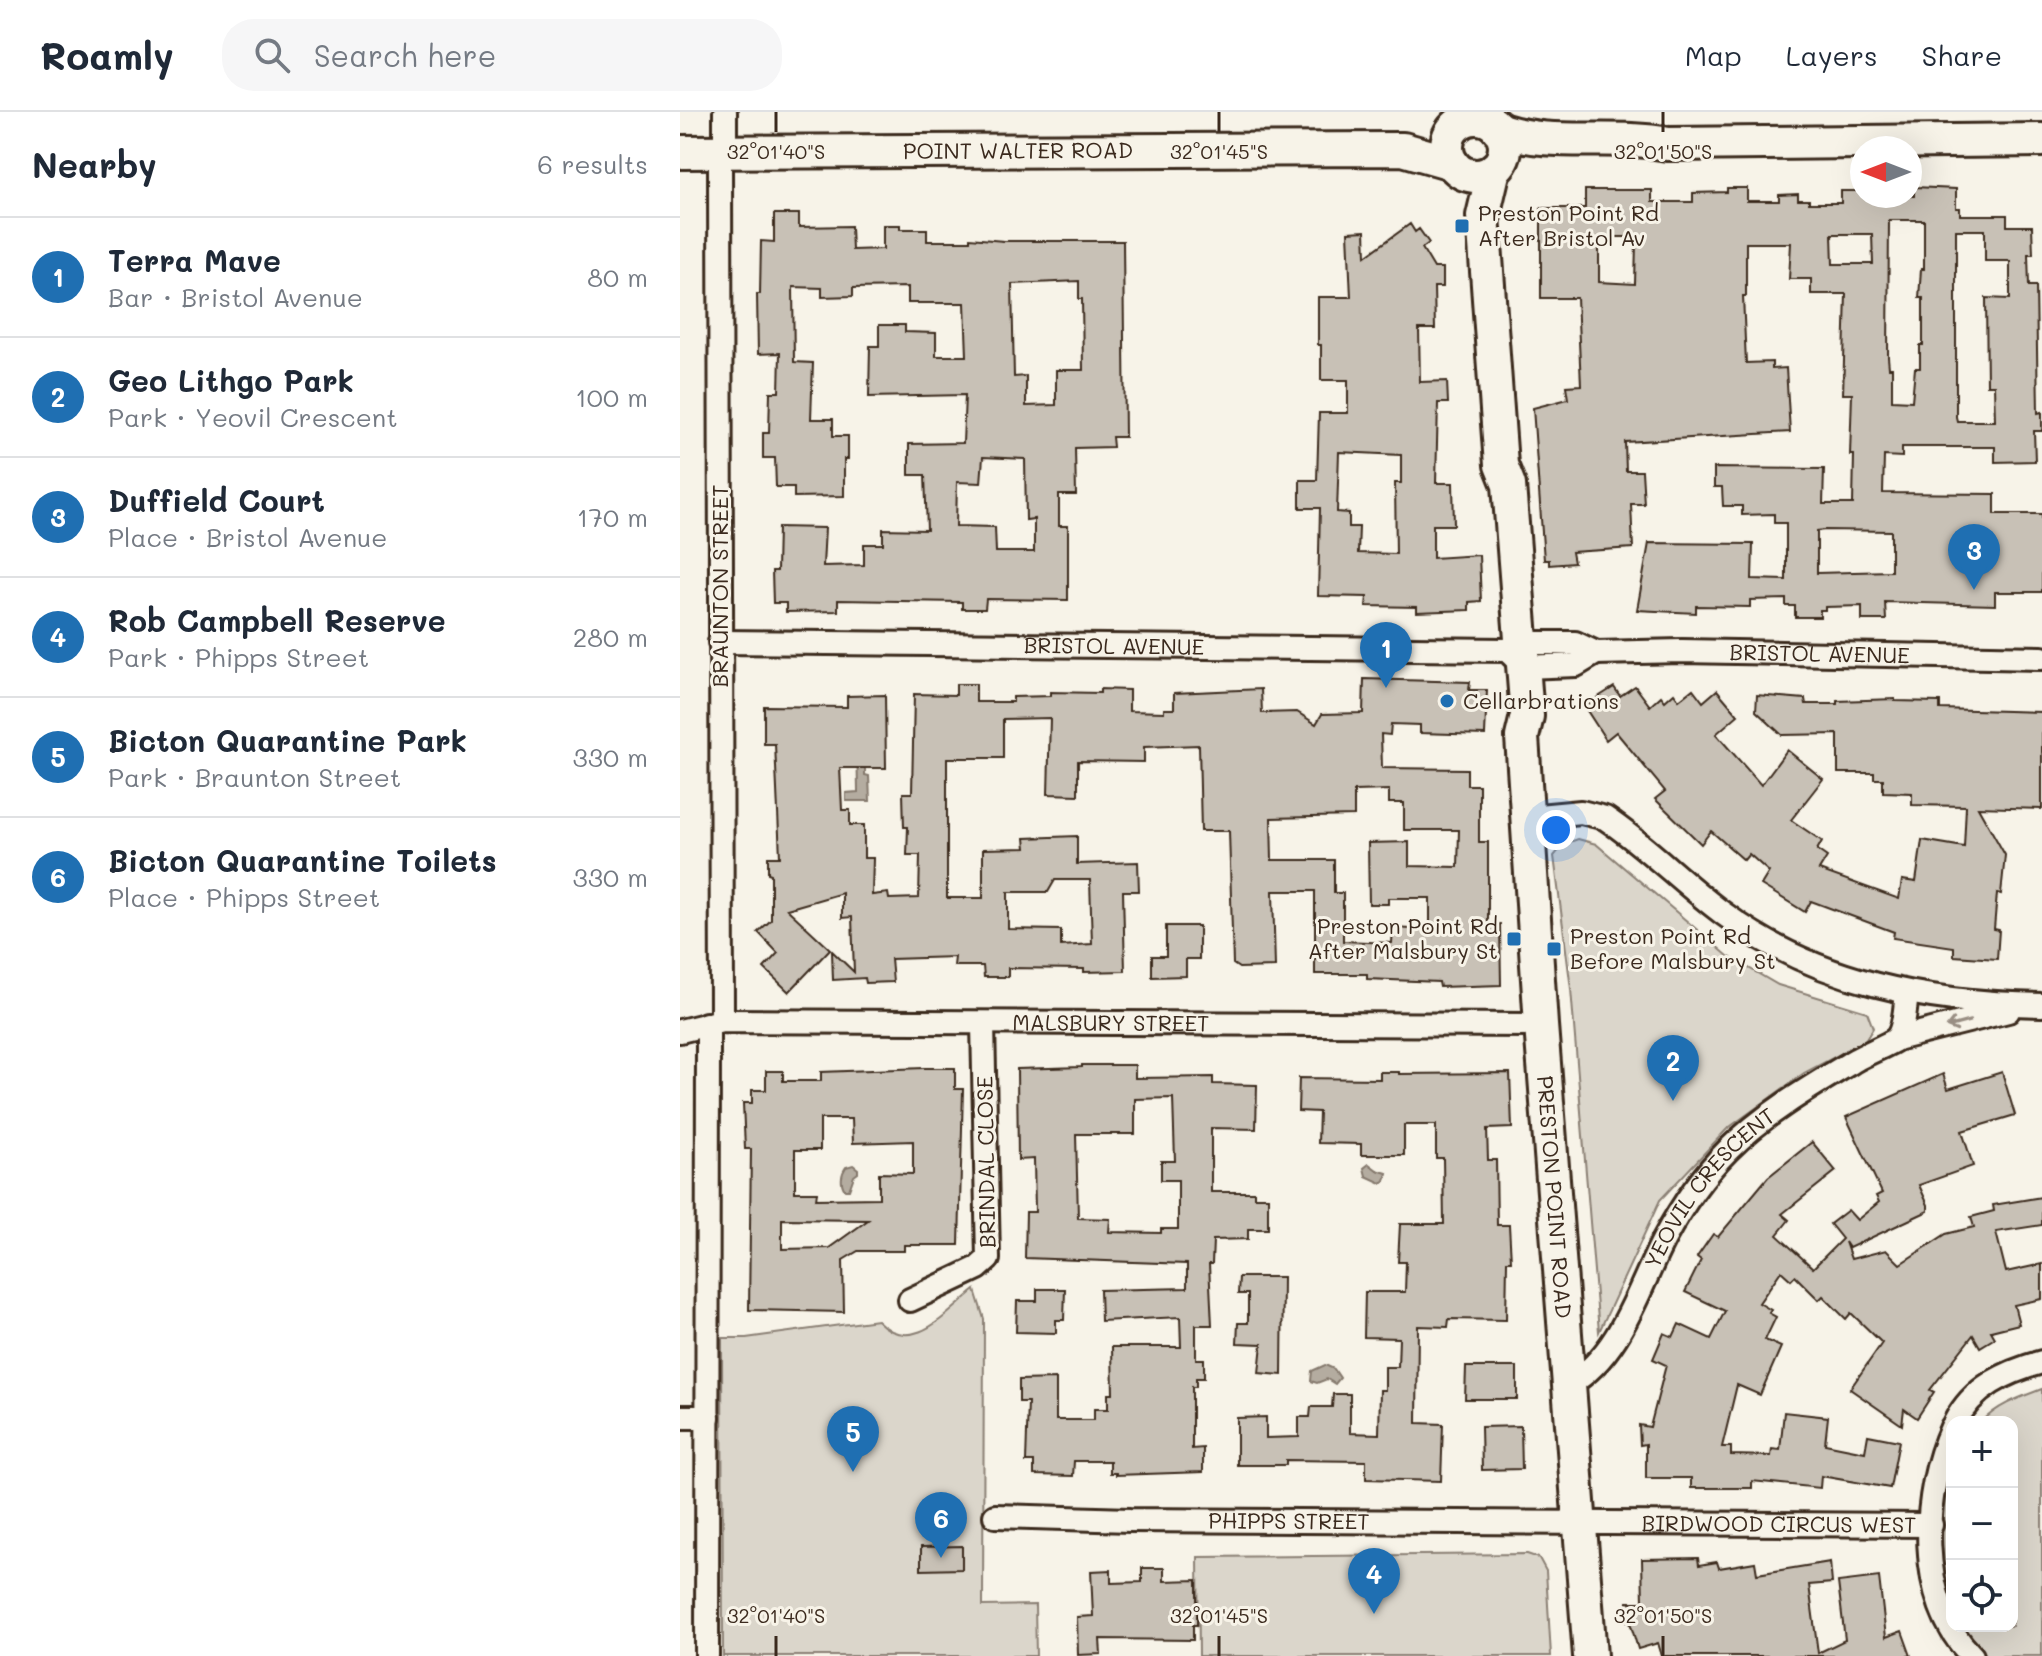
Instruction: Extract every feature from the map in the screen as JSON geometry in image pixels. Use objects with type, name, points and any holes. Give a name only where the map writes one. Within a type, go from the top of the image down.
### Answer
[{"type":"main road","name":"POINT WALTER ROAD","points":[[680,152],[1403,149],[1521,136],[1645,139],[1668,144],[2042,140]]},
{"type":"main road","name":"PRESTON POINT ROAD","points":[[1476,140],[1501,465],[1509,485],[1510,653],[1527,716],[1522,737],[1541,1025],[1590,1656]]},
{"type":"street","name":"BRAUNTON STREET","points":[[707,1656],[708,1034],[714,1023],[720,642],[720,165],[725,112]]},
{"type":"street","name":"BRISTOL AVENUE","points":[[720,642],[1510,653],[1575,643],[1596,653],[1682,651],[2042,658]]},
{"type":"street","name":"YEOVIL CRESCENT","points":[[1528,817],[1581,812],[1605,818],[1738,924],[1786,952],[1829,971],[1907,993],[1954,1000],[2031,1004]]},
{"type":"street","points":[[1896,1039],[1901,1030],[1907,993]]},
{"type":"street","name":"YEOVIL CRESCENT","points":[[1570,1384],[1588,1373],[1604,1356],[1666,1236],[1696,1186],[1729,1149],[1778,1108],[1896,1039],[2031,1004]]},
{"type":"street","name":"MALSBURY STREET","points":[[680,1031],[714,1023],[1541,1025]]},
{"type":"street","name":"BRINDAL CLOSE","points":[[910,1300],[978,1268],[988,1259],[983,1024]]},
{"type":"street","points":[[1957,1416],[1962,1407],[1985,1385],[2017,1369],[2042,1362]]},
{"type":"street","points":[[680,1417],[708,1417]]},
{"type":"street","points":[[1931,1525],[1934,1477],[1946,1444]]},
{"type":"street","name":"PHIPPS STREET","points":[[995,1516],[1581,1523]]},
{"type":"street","name":"BIRDWOOD CIRCUS WEST","points":[[1581,1523],[1931,1525],[1932,1576],[1939,1606],[1964,1649],[1972,1656]]},
{"type":"shaded area","points":[[857,742],[865,742],[865,775],[869,776],[870,801],[846,801],[846,793],[858,792]]},
{"type":"shaded area","points":[[1578,839],[1596,844],[1728,956],[1778,985],[1867,1012],[1873,1028],[1865,1041],[1804,1073],[1727,1129],[1660,1200],[1599,1332],[1571,989],[1554,856],[1564,844]]},
{"type":"shaded area","points":[[1369,1164],[1387,1173],[1385,1181],[1381,1183],[1366,1176],[1364,1168]]},
{"type":"shaded area","points":[[853,1165],[858,1173],[849,1190],[845,1190],[843,1173],[846,1167]]},
{"type":"shaded area","points":[[975,1290],[984,1319],[983,1606],[1035,1605],[1036,1656],[723,1656],[722,1338],[746,1338],[877,1320],[890,1330],[903,1334],[916,1333],[928,1328]]},
{"type":"shaded area","points":[[1325,1365],[1334,1369],[1340,1378],[1335,1384],[1327,1379],[1317,1383],[1311,1381],[1312,1371]]},
{"type":"shaded area","points":[[2042,1389],[2042,1656],[1985,1656],[1964,1632],[2018,1632],[2018,1416],[1988,1416],[2018,1398]]},
{"type":"shaded area","points":[[1946,1491],[1946,1591],[1940,1557]]},
{"type":"shaded area","points":[[1527,1554],[1539,1558],[1546,1571],[1551,1656],[1199,1656],[1198,1557]]},
{"type":"building","points":[[1922,187],[1956,189],[1956,208],[1960,208],[1960,215],[2007,215],[2007,226],[2032,226],[2033,254],[2028,254],[2029,286],[2036,286],[2038,413],[2042,412],[2042,431],[2034,431],[2035,461],[1995,462],[1995,447],[1902,447],[1902,457],[1884,456],[1883,493],[1995,494],[1995,514],[2042,514],[2042,592],[1995,592],[1995,605],[1885,602],[1886,620],[1862,620],[1862,606],[1825,607],[1825,610],[1820,610],[1820,617],[1795,617],[1795,606],[1786,606],[1786,599],[1750,600],[1750,607],[1696,606],[1696,613],[1637,610],[1649,543],[1753,544],[1752,579],[1786,580],[1786,523],[1774,523],[1774,514],[1742,515],[1742,506],[1723,506],[1722,487],[1714,487],[1714,468],[1824,469],[1823,504],[1853,504],[1854,455],[1850,455],[1852,394],[1843,394],[1846,294],[1811,294],[1811,279],[1789,279],[1791,243],[1746,243],[1746,296],[1743,296],[1746,363],[1772,362],[1772,369],[1786,368],[1790,432],[1625,442],[1626,471],[1642,471],[1644,504],[1631,504],[1633,548],[1572,552],[1574,563],[1549,565],[1549,560],[1544,560],[1533,408],[1568,399],[1566,386],[1581,385],[1577,298],[1541,298],[1541,208],[1585,208],[1585,190],[1652,190],[1652,202],[1693,202],[1693,193],[1747,188],[1747,201],[1779,201],[1779,195],[1798,194],[1798,200],[1809,200],[1809,203],[1841,203],[1841,191],[1850,191],[1850,208],[1922,208]],"holes":[[[1889,220],[1924,220],[1924,269],[1921,269],[1919,298],[1923,298],[1923,345],[1920,345],[1920,368],[1915,368],[1912,401],[1892,400],[1892,368],[1889,368],[1888,357]],[[1956,230],[1985,230],[1985,261],[2010,261],[2010,299],[1986,298],[1987,385],[1994,385],[1995,421],[1957,421]],[[1832,234],[1872,234],[1873,264],[1833,264]],[[1599,237],[1633,237],[1633,242],[1636,242],[1635,284],[1599,282]],[[1817,531],[1891,531],[1891,571],[1817,573]]]},
{"type":"building","points":[[774,214],[799,214],[799,227],[851,226],[852,250],[883,249],[883,225],[900,225],[900,229],[927,229],[927,241],[970,241],[970,238],[1123,241],[1125,437],[1112,437],[1113,447],[1075,448],[1076,495],[1059,495],[1059,526],[1068,526],[1068,600],[986,599],[985,609],[962,609],[962,602],[838,600],[838,611],[786,612],[786,603],[773,603],[772,571],[777,571],[778,527],[825,528],[823,566],[864,565],[864,544],[883,544],[883,529],[927,530],[925,475],[909,475],[909,444],[963,443],[965,395],[869,397],[870,346],[879,346],[879,325],[905,325],[905,332],[936,333],[936,356],[967,356],[965,303],[908,303],[908,287],[853,288],[853,296],[822,297],[822,288],[793,287],[794,362],[813,363],[811,419],[833,419],[833,436],[848,436],[848,459],[844,459],[844,496],[794,497],[794,487],[776,487],[775,458],[763,458],[763,433],[769,433],[770,392],[779,392],[780,353],[758,354],[757,294],[760,294],[761,241],[774,242]],"holes":[[[1079,281],[1083,370],[1056,370],[1056,405],[1026,406],[1026,376],[1014,377],[1012,284]],[[983,457],[1025,459],[1026,520],[1034,519],[1034,552],[996,552],[995,527],[956,526],[957,482],[981,483]]]},
{"type":"building","points":[[1410,224],[1415,232],[1419,229],[1429,243],[1422,248],[1434,268],[1443,268],[1443,287],[1434,287],[1435,329],[1419,329],[1420,382],[1447,381],[1448,403],[1438,403],[1436,483],[1453,483],[1454,525],[1433,525],[1433,558],[1479,555],[1481,601],[1469,602],[1469,610],[1417,612],[1417,607],[1366,606],[1367,597],[1318,596],[1320,508],[1300,508],[1300,480],[1317,480],[1319,413],[1348,413],[1348,380],[1321,380],[1318,297],[1351,297],[1348,232],[1365,231],[1366,256]],"holes":[[[1339,452],[1401,455],[1401,483],[1395,483],[1396,554],[1358,553],[1359,527],[1349,527],[1349,513],[1337,512]]]},
{"type":"building","points":[[1364,679],[1470,682],[1469,690],[1487,690],[1485,735],[1420,733],[1420,725],[1391,724],[1390,735],[1381,734],[1382,768],[1467,769],[1467,785],[1479,785],[1479,842],[1488,842],[1488,925],[1500,924],[1501,985],[1440,987],[1439,982],[1367,979],[1367,974],[1315,974],[1315,891],[1273,891],[1275,967],[1239,968],[1233,964],[1229,831],[1201,831],[1199,745],[1144,747],[1144,762],[1078,761],[1078,795],[1048,794],[1050,718],[1003,719],[1003,758],[947,758],[947,898],[983,898],[983,849],[1026,848],[1025,838],[1077,836],[1077,864],[1138,862],[1139,891],[1123,891],[1125,971],[1008,968],[1008,977],[984,977],[983,966],[954,966],[955,957],[891,959],[893,982],[866,983],[865,978],[833,980],[832,951],[854,972],[852,917],[842,918],[842,893],[787,909],[830,949],[789,992],[764,968],[778,953],[758,932],[771,920],[768,857],[780,857],[775,744],[764,744],[764,706],[847,707],[847,696],[885,695],[886,768],[840,768],[842,810],[850,810],[850,825],[864,825],[864,858],[873,858],[872,895],[888,893],[889,899],[919,898],[920,855],[907,855],[908,827],[904,827],[903,793],[912,793],[914,694],[956,695],[956,684],[976,684],[976,702],[1013,702],[1013,697],[1050,696],[1050,692],[1129,690],[1129,711],[1164,712],[1164,709],[1174,709],[1174,693],[1261,689],[1262,713],[1297,712],[1316,724],[1322,714],[1363,713]],"holes":[[[1389,790],[1389,803],[1404,803],[1404,830],[1459,830],[1458,867],[1409,866],[1409,842],[1368,843],[1369,904],[1388,904],[1388,898],[1430,898],[1430,930],[1393,928],[1392,943],[1343,941],[1343,893],[1334,893],[1334,860],[1272,860],[1271,818],[1354,816],[1354,791]],[[1055,880],[1090,880],[1092,944],[1061,946],[1061,930],[1008,929],[1008,892],[1048,892]]]},
{"type":"building","points":[[1635,686],[1650,706],[1661,696],[1665,701],[1674,693],[1679,700],[1693,689],[1703,702],[1717,690],[1738,715],[1716,734],[1761,785],[1787,750],[1823,779],[1791,820],[1822,841],[1817,850],[1827,857],[1819,870],[1899,899],[1902,880],[1916,882],[1922,840],[1964,847],[1966,806],[1912,805],[1912,793],[1883,792],[1883,779],[1874,779],[1874,773],[1838,773],[1838,734],[1782,735],[1756,711],[1757,695],[1805,699],[1806,704],[1895,699],[1940,702],[1940,709],[2042,712],[2042,809],[1978,807],[2005,855],[1994,929],[1999,930],[1997,959],[1954,956],[1954,947],[1893,938],[1894,932],[1811,901],[1805,912],[1761,885],[1769,872],[1749,854],[1744,860],[1711,831],[1701,844],[1655,799],[1665,791],[1616,732],[1606,740],[1584,706],[1614,687],[1620,696]]},
{"type":"building","points":[[1166,926],[1199,926],[1199,959],[1186,959],[1186,976],[1152,977],[1152,956],[1166,956]]},
{"type":"building","points":[[1135,1065],[1135,1078],[1213,1077],[1213,1084],[1257,1085],[1256,1129],[1211,1128],[1211,1192],[1254,1192],[1254,1197],[1268,1197],[1268,1229],[1248,1229],[1248,1239],[1213,1240],[1212,1264],[1209,1264],[1212,1325],[1196,1325],[1196,1359],[1204,1359],[1204,1378],[1196,1378],[1196,1387],[1192,1387],[1192,1449],[1203,1448],[1203,1472],[1116,1475],[1110,1473],[1110,1461],[1074,1461],[1073,1476],[1034,1475],[1034,1462],[1026,1462],[1028,1402],[1019,1402],[1019,1380],[1056,1379],[1056,1420],[1094,1420],[1094,1409],[1108,1409],[1108,1394],[1113,1394],[1112,1347],[1181,1347],[1180,1317],[1101,1321],[1100,1290],[1187,1288],[1187,1264],[1025,1258],[1026,1212],[1035,1212],[1034,1159],[1018,1160],[1017,1069]],"holes":[[[1173,1098],[1175,1161],[1161,1161],[1161,1180],[1178,1180],[1178,1229],[1161,1229],[1161,1233],[1109,1232],[1110,1219],[1078,1218],[1076,1134],[1135,1134],[1135,1099]]]},
{"type":"building","points":[[955,1068],[955,1089],[963,1089],[959,1245],[904,1245],[904,1251],[858,1251],[843,1260],[844,1312],[749,1310],[751,1149],[745,1149],[743,1103],[752,1103],[752,1090],[766,1090],[766,1071],[783,1071],[783,1081],[821,1081],[821,1072]],"holes":[[[820,1119],[852,1119],[853,1143],[913,1141],[913,1174],[879,1173],[879,1198],[816,1199],[817,1192],[795,1192],[795,1150],[820,1150]],[[782,1219],[868,1220],[829,1248],[782,1249]]]},
{"type":"building","points":[[1380,1072],[1510,1073],[1512,1128],[1487,1129],[1488,1160],[1496,1160],[1497,1225],[1509,1225],[1511,1261],[1507,1261],[1506,1320],[1449,1319],[1448,1327],[1418,1326],[1417,1423],[1443,1424],[1441,1481],[1366,1479],[1366,1461],[1286,1460],[1286,1465],[1237,1465],[1237,1418],[1266,1417],[1266,1438],[1299,1437],[1299,1417],[1310,1417],[1311,1407],[1332,1407],[1333,1394],[1350,1394],[1350,1433],[1379,1434],[1380,1390],[1385,1390],[1385,1367],[1398,1367],[1399,1338],[1364,1337],[1365,1292],[1405,1292],[1406,1262],[1398,1262],[1400,1224],[1444,1224],[1443,1158],[1436,1158],[1436,1125],[1404,1125],[1404,1155],[1361,1155],[1361,1144],[1318,1143],[1319,1112],[1298,1111],[1299,1078],[1380,1079]]},
{"type":"building","points":[[2002,1072],[2015,1115],[1962,1131],[1973,1166],[1919,1185],[1928,1211],[1849,1248],[1845,1242],[1851,1259],[1886,1250],[1900,1264],[1946,1234],[1974,1227],[1971,1217],[1994,1211],[1993,1205],[2042,1197],[2042,1225],[1996,1232],[2006,1272],[2042,1264],[2042,1299],[2014,1305],[2019,1324],[1991,1331],[1995,1338],[1980,1347],[1973,1335],[1930,1390],[1934,1392],[1917,1418],[1904,1409],[1902,1425],[1850,1389],[1882,1343],[1851,1313],[1846,1319],[1823,1296],[1819,1300],[1795,1276],[1791,1280],[1781,1271],[1759,1303],[1776,1317],[1765,1340],[1781,1347],[1760,1395],[1737,1385],[1722,1447],[1731,1447],[1731,1455],[1771,1456],[1772,1449],[1780,1450],[1784,1412],[1828,1417],[1825,1444],[1865,1452],[1868,1435],[1899,1441],[1890,1488],[1821,1476],[1820,1488],[1752,1481],[1752,1488],[1691,1488],[1691,1478],[1646,1478],[1646,1444],[1640,1445],[1639,1425],[1650,1427],[1666,1365],[1653,1359],[1664,1333],[1673,1337],[1679,1324],[1711,1339],[1725,1311],[1685,1292],[1701,1260],[1697,1257],[1713,1234],[1718,1237],[1768,1177],[1812,1142],[1836,1171],[1782,1214],[1789,1220],[1777,1235],[1813,1268],[1842,1239],[1830,1224],[1848,1210],[1857,1220],[1879,1202],[1876,1196],[1882,1193],[1846,1117],[1943,1074],[1948,1089]]},
{"type":"building","points":[[1239,1277],[1283,1277],[1282,1375],[1259,1373],[1262,1344],[1237,1343],[1238,1323],[1248,1323],[1248,1294],[1238,1294]]},
{"type":"building","points":[[1037,1289],[1065,1289],[1064,1320],[1056,1320],[1056,1333],[1016,1332],[1017,1301],[1037,1301]]},
{"type":"building","points":[[1466,1367],[1517,1367],[1517,1399],[1465,1399]]},
{"type":"building","points":[[1521,1426],[1522,1469],[1482,1470],[1481,1427]]},
{"type":"building","points":[[962,1546],[962,1569],[921,1570],[921,1547]]},
{"type":"building","points":[[1698,1558],[1699,1565],[1717,1562],[1719,1568],[1755,1562],[1757,1574],[1830,1562],[1832,1583],[1809,1585],[1818,1653],[1845,1640],[1838,1582],[1879,1577],[1886,1637],[1902,1631],[1911,1656],[1662,1656],[1658,1643],[1638,1649],[1630,1622],[1627,1622],[1627,1602],[1643,1602],[1642,1559]]},
{"type":"building","points":[[1142,1568],[1164,1568],[1164,1581],[1197,1580],[1197,1625],[1193,1625],[1193,1640],[1100,1639],[1101,1654],[1078,1655],[1077,1617],[1093,1616],[1091,1571],[1111,1570],[1111,1583],[1142,1582]]},
{"type":"place","name":"Preston Point Rd After Bristol Av","points":[[1462,226]]},
{"type":"place","name":"Duffield Court","points":[[1974,590]]},
{"type":"place","name":"Terra Mave","points":[[1386,688]]},
{"type":"place","name":"Cellarbrations","points":[[1447,701]]},
{"type":"place","name":"Preston Point Rd After Malsbury St","points":[[1514,939]]},
{"type":"place","name":"Preston Point Rd Before Malsbury St","points":[[1554,949]]},
{"type":"place","name":"Geo Lithgo Park","points":[[1673,1101]]},
{"type":"place","name":"Bicton Quarantine Park","points":[[853,1472]]},
{"type":"place","name":"Bicton Quarantine Toilets","points":[[941,1558]]},
{"type":"place","name":"Rob Campbell Reserve","points":[[1374,1614]]}]
